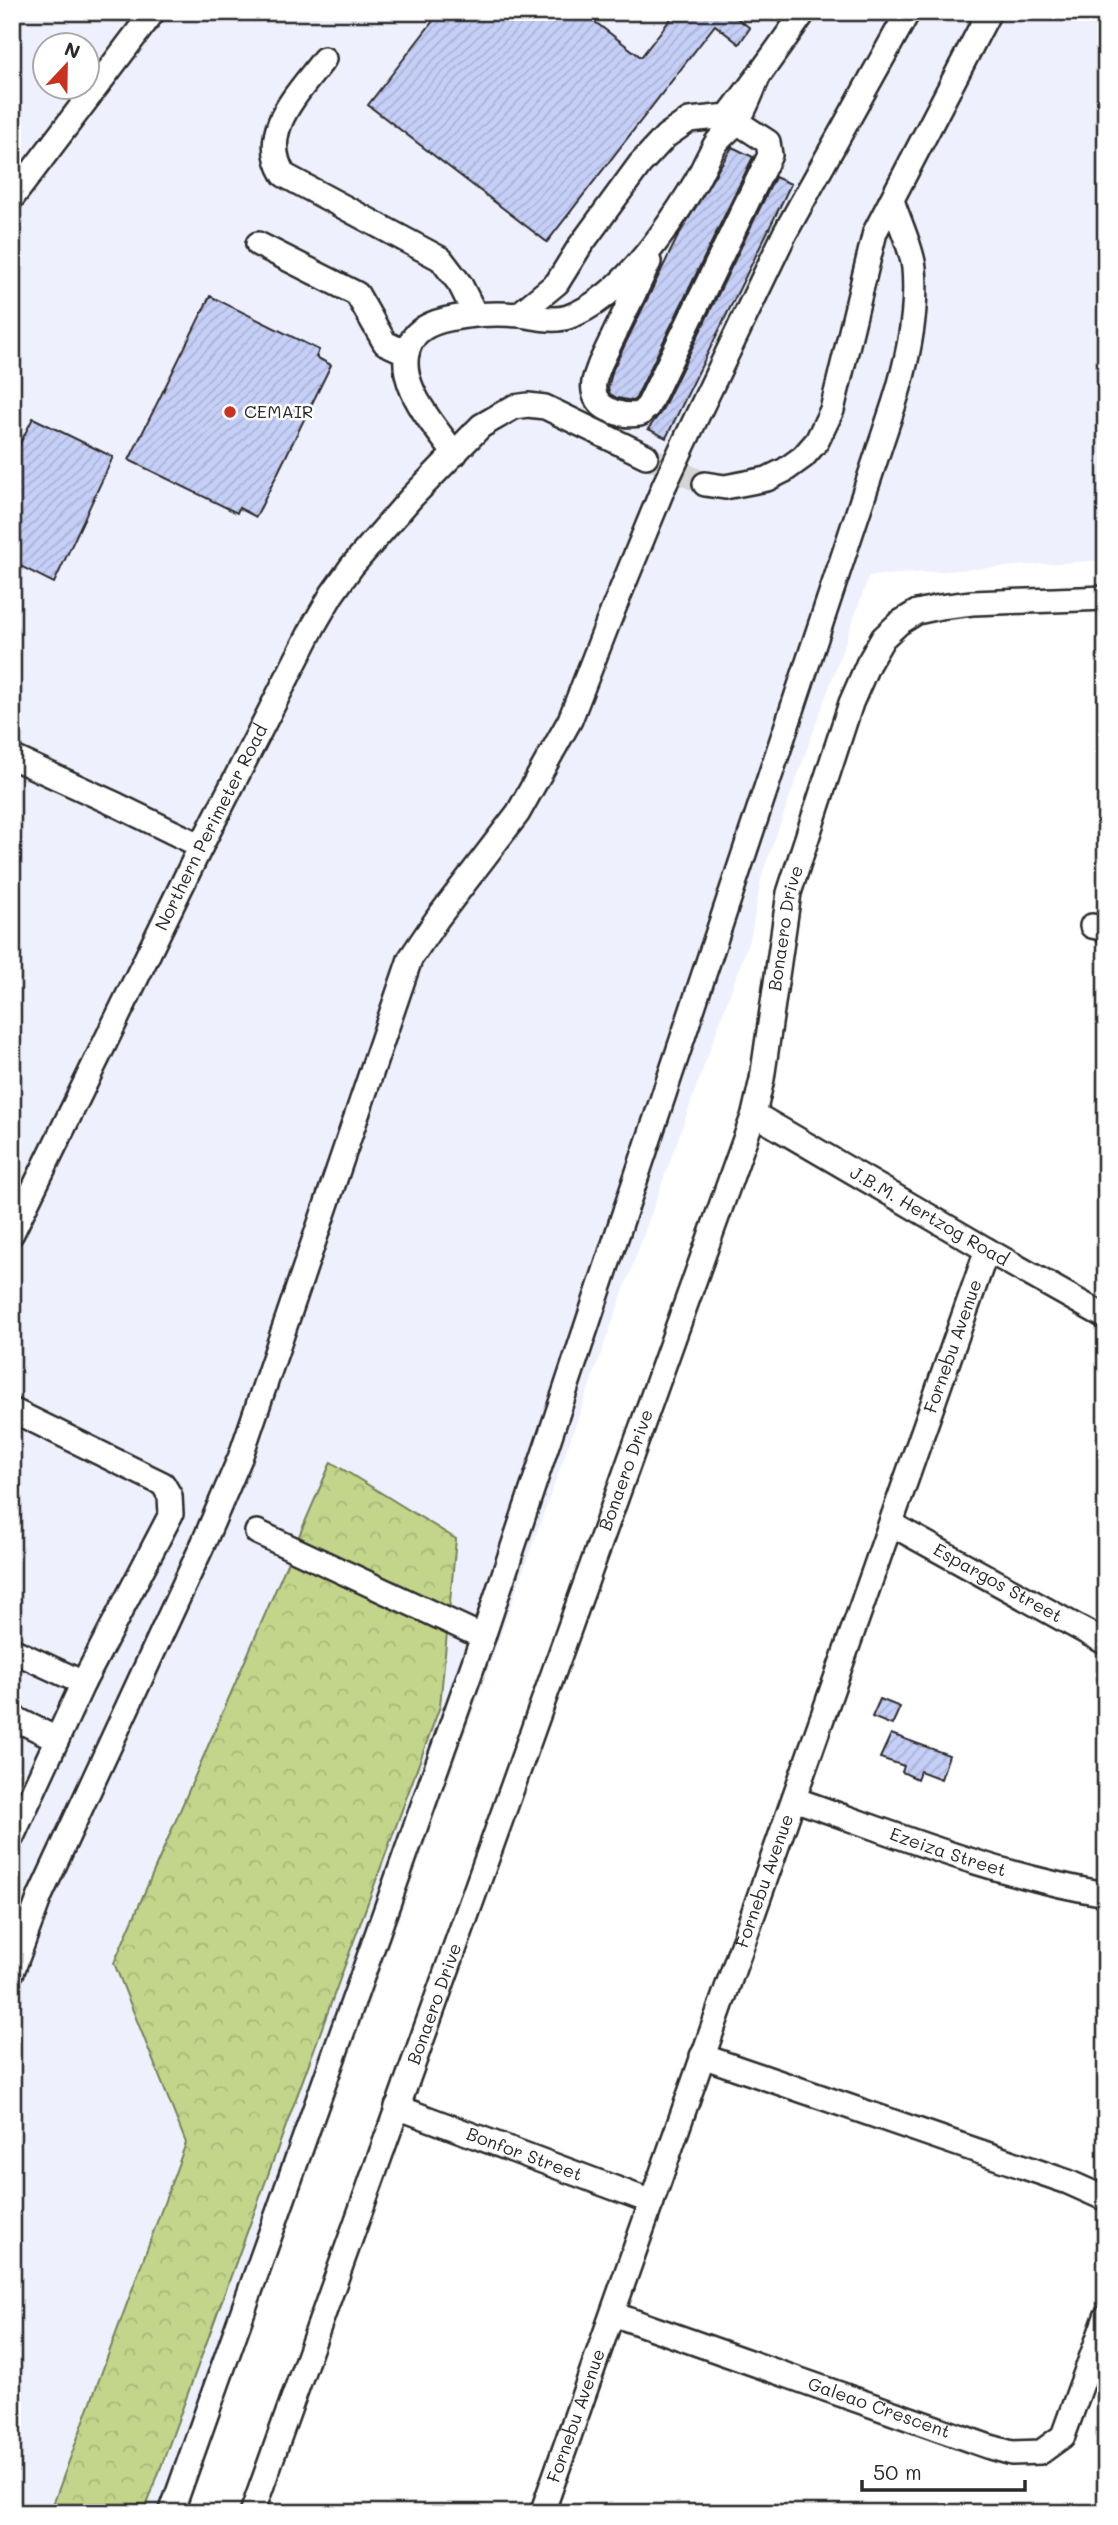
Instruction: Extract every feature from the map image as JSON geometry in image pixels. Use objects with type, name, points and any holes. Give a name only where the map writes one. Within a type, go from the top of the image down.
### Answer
[{"type":"street","points":[[12,198],[153,12]]},
{"type":"street","points":[[455,454],[417,401],[409,382],[407,353],[414,336],[425,327],[475,314],[567,318],[596,302],[621,282],[655,243],[759,75],[804,12]]},
{"type":"street","points":[[12,1972],[40,1896],[240,1458],[410,959],[518,813],[570,720],[664,486],[688,435],[785,233],[908,12]]},
{"type":"street","points":[[705,484],[725,487],[767,479],[803,457],[817,441],[832,410],[876,232],[989,12]]},
{"type":"street","points":[[324,59],[277,125],[274,151],[277,164],[284,175],[441,259],[460,284],[475,314]]},
{"type":"street","points":[[518,315],[557,283],[580,246],[640,164],[666,136],[689,120],[732,119],[768,142],[770,155],[648,406],[640,414],[624,415],[606,408],[597,399],[594,391],[595,380],[600,364],[645,273],[655,243]]},
{"type":"street","points":[[171,2513],[482,1637],[845,555],[907,362],[913,324],[914,267],[891,200]]},
{"type":"street","points":[[258,244],[357,294],[385,343],[407,353]]},
{"type":"street","name":"Northern Perimeter Road","points":[[12,1233],[201,846],[314,625],[352,566],[402,508],[481,426],[514,407],[545,407],[646,456]]},
{"type":"street","name":"Bonaero Drive","points":[[252,2513],[754,1114],[762,1079],[789,893],[851,703],[868,664],[883,638],[899,623],[918,612],[972,603],[1106,598]]},
{"type":"street","points":[[12,757],[117,804],[201,846]]},
{"type":"street","name":"J.B.M. Hertzog Road","points":[[754,1114],[1106,1317]]},
{"type":"street","name":"Fornebu Avenue","points":[[542,2513],[988,1251]]},
{"type":"street","points":[[12,1409],[163,1484],[170,1496],[171,1514],[83,1683],[57,1739],[22,1788],[12,1837]]},
{"type":"street","name":"Espargos Street","points":[[891,1524],[1106,1643]]},
{"type":"street","points":[[257,1532],[482,1637]]},
{"type":"street","points":[[12,1650],[83,1683]]},
{"type":"street","points":[[12,1717],[57,1739]]},
{"type":"street","name":"Ezeiza Street","points":[[794,1799],[999,1870],[1106,1894]]},
{"type":"street","points":[[702,2056],[1068,2182],[1106,2199]]},
{"type":"street","name":"Bonfor Street","points":[[397,2107],[652,2202]]},
{"type":"street","name":"Galeao Crescent","points":[[612,2314],[987,2446],[1028,2453],[1041,2452],[1063,2436],[1106,2317]]},
{"type":"shaded area","points":[[12,12],[1106,12],[1106,560],[869,576],[762,875],[751,935],[186,2513],[12,2513]]},
{"type":"green space","points":[[331,1462],[456,1539],[440,1706],[144,2513],[50,2513],[186,2143],[114,1963]]},
{"type":"building","points":[[440,12],[582,12],[641,57],[676,12],[729,12],[750,28],[739,44],[715,25],[547,242],[368,105]]},
{"type":"building","points":[[732,147],[753,157],[636,398],[633,401],[617,398],[610,394],[608,388],[613,369],[678,236]]},
{"type":"building","points":[[775,177],[791,184],[666,438],[648,429],[661,412]]},
{"type":"building","name":"CEMAIR","points":[[210,296],[319,350],[316,357],[331,365],[256,517],[239,508],[237,513],[129,460]]},
{"type":"building","points":[[33,418],[113,457],[54,583],[12,562],[12,459]]},
{"type":"building","points":[[880,1699],[900,1707],[892,1725],[872,1717]]},
{"type":"building","points":[[891,1734],[949,1755],[941,1779],[920,1771],[917,1779],[902,1772],[904,1766],[880,1758]]},
{"type":"tunnel","points":[[646,456],[705,484]]},
{"type":"place","name":"CEMAIR","points":[[230,412]]}]
